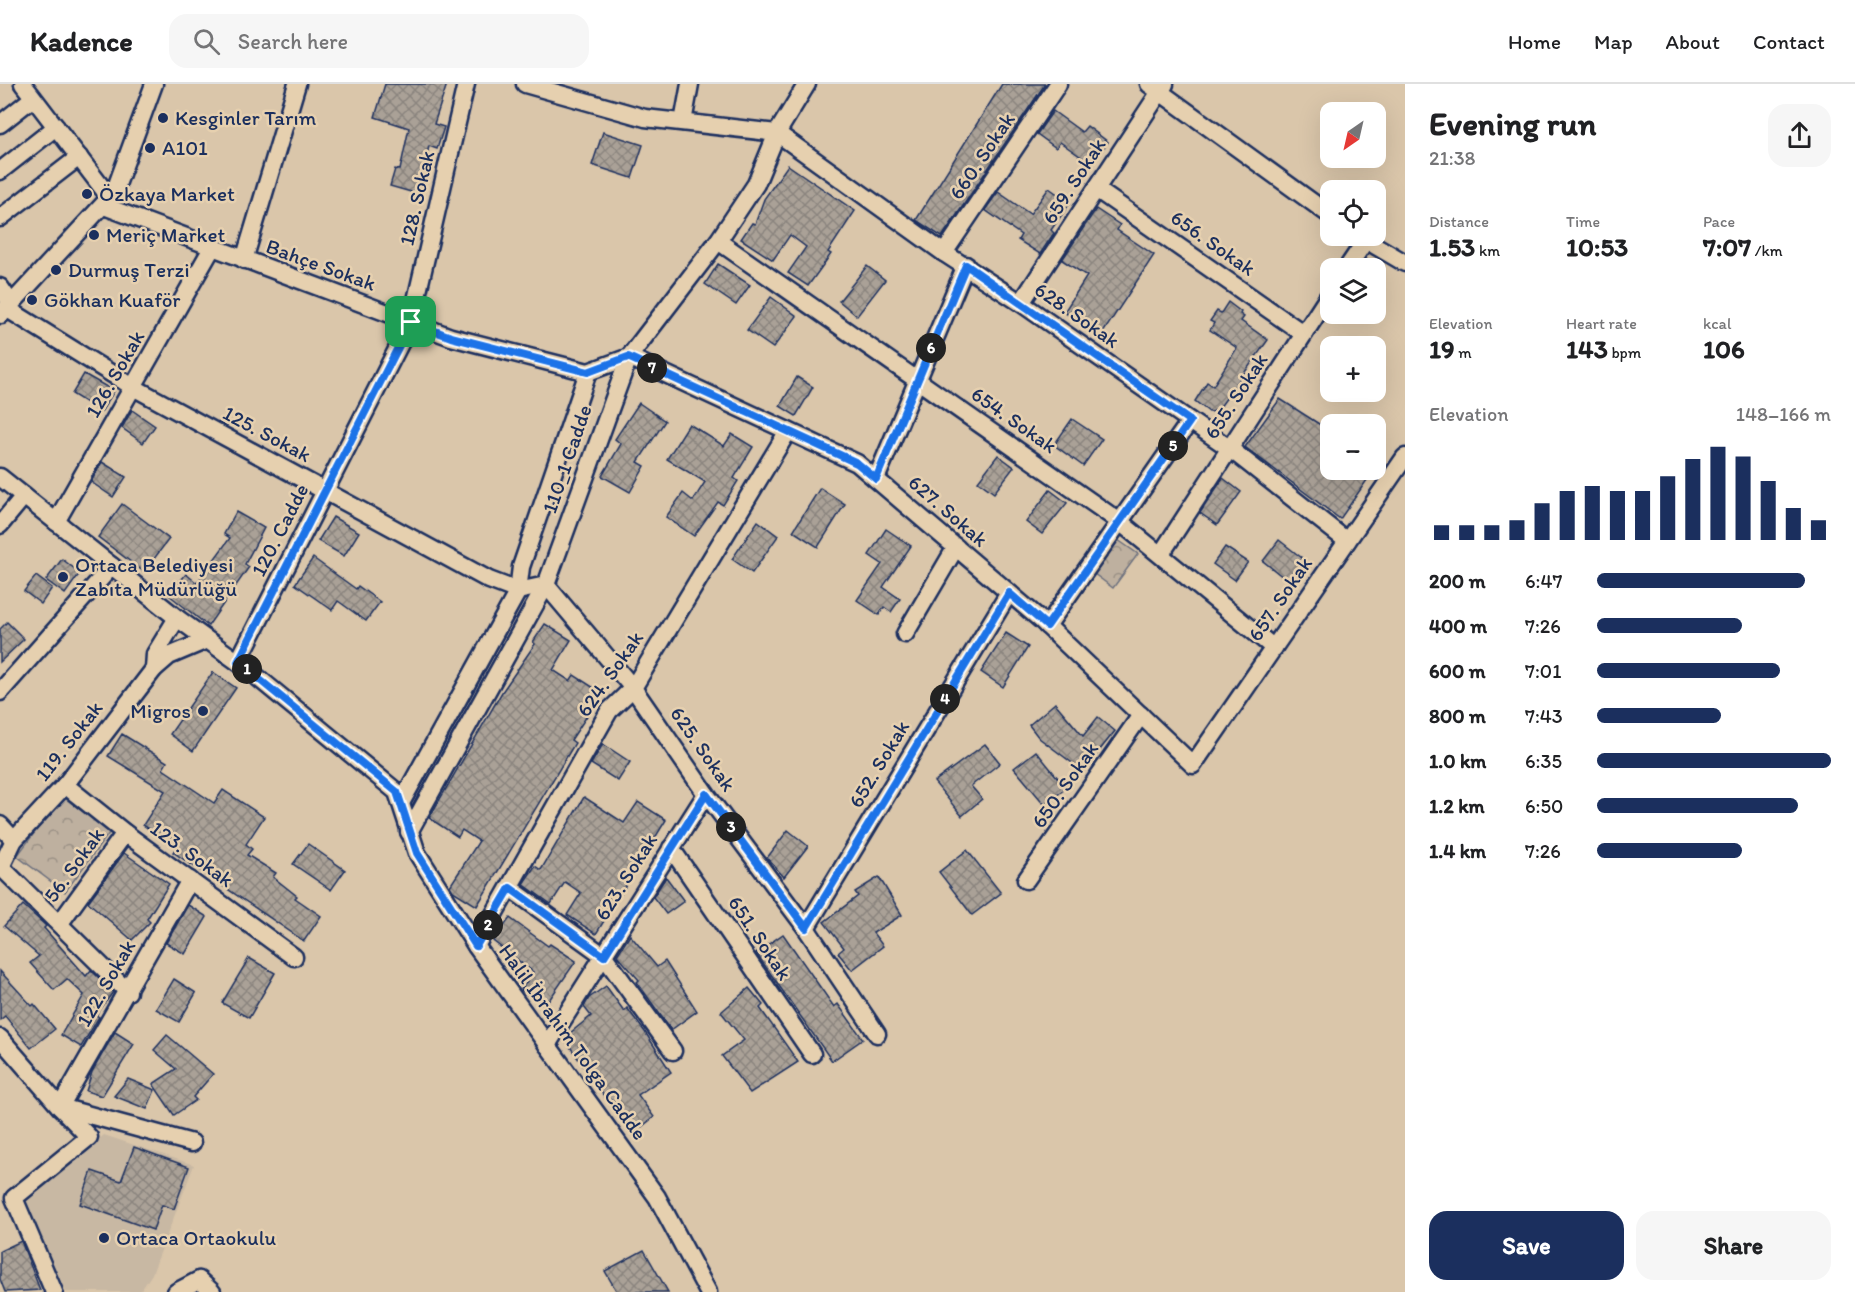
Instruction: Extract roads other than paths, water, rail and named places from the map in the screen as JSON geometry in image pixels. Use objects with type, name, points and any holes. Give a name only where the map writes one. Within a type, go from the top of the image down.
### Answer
[{"type":"street","points":[[6,309],[107,202],[154,84]]},
{"type":"street","points":[[244,260],[297,84]]},
{"type":"street","name":"128. Sokak","points":[[411,322],[466,84]]},
{"type":"street","points":[[525,84],[554,89],[645,118],[777,133]]},
{"type":"street","points":[[683,122],[690,84]]},
{"type":"street","name":"110_1 Cadde","points":[[409,832],[546,585],[628,357],[718,241],[756,184],[777,133],[807,84]]},
{"type":"street","name":"660. Sokak","points":[[944,253],[1058,84]]},
{"type":"street","points":[[1158,87],[1320,208]]},
{"type":"street","name":"659. Sokak","points":[[1021,303],[1096,189],[1158,87]]},
{"type":"street","points":[[0,124],[29,89],[79,157],[107,202]]},
{"type":"street","points":[[0,171],[56,128]]},
{"type":"street","name":"628. Sokak","points":[[777,133],[944,253],[966,265],[1228,448],[1347,541]]},
{"type":"street","points":[[0,218],[79,157]]},
{"type":"street","name":"656. Sokak","points":[[1096,189],[1304,334]]},
{"type":"street","name":"Bahçe Sokak","points":[[107,202],[212,248],[451,337],[588,372]]},
{"type":"street","name":"654. Sokak","points":[[718,241],[1120,522],[1274,648]]},
{"type":"street","points":[[1376,246],[1405,263]]},
{"type":"street","name":"126. Sokak","points":[[56,522],[212,248]]},
{"type":"street","points":[[876,479],[966,265]]},
{"type":"street","points":[[0,287],[6,309]]},
{"type":"street","name":"125. Sokak","points":[[6,309],[133,387],[489,580],[518,591]]},
{"type":"street","name":"655. Sokak","points":[[1161,554],[1320,309]]},
{"type":"street","name":"120. Cadde","points":[[238,662],[411,322]]},
{"type":"street","points":[[588,372],[628,357]]},
{"type":"street","name":"627. Sokak","points":[[628,357],[857,463],[1047,626],[1193,765]]},
{"type":"street","name":"110_1 Cadde","points":[[401,803],[518,591],[521,567],[588,372]]},
{"type":"street","points":[[1047,626],[1190,421]]},
{"type":"street","name":"624. Sokak","points":[[476,946],[609,711],[633,688],[788,431]]},
{"type":"street","name":"657. Sokak","points":[[1193,765],[1405,458]]},
{"type":"street","points":[[0,467],[24,496]]},
{"type":"street","points":[[0,479],[24,496]]},
{"type":"street","points":[[0,525],[24,496]]},
{"type":"street","name":"Halil İbrahim Tolga Cadde","points":[[24,496],[177,618],[238,662],[397,792],[417,853],[476,946],[657,1197],[708,1292]]},
{"type":"street","points":[[905,634],[956,547]]},
{"type":"street","points":[[0,692],[112,566]]},
{"type":"street","points":[[518,591],[546,585]]},
{"type":"street","name":"625. Sokak","points":[[546,585],[633,688],[706,794],[806,928],[877,1034]]},
{"type":"street","name":"652. Sokak","points":[[806,928],[1009,593]]},
{"type":"street","points":[[154,669],[155,654],[177,618]]},
{"type":"street","points":[[154,669],[169,656],[207,640]]},
{"type":"street","name":"119. Sokak","points":[[1,868],[14,840],[65,785],[154,669]]},
{"type":"street","name":"650. Sokak","points":[[1026,880],[1141,715]]},
{"type":"street","name":"123. Sokak","points":[[65,785],[125,833],[294,957]]},
{"type":"street","name":"623. Sokak","points":[[547,1046],[706,794]]},
{"type":"street","points":[[0,825],[14,840]]},
{"type":"street","name":"56. Sokak","points":[[60,923],[125,833]]},
{"type":"street","name":"651. Sokak","points":[[671,848],[812,1054]]},
{"type":"street","points":[[1,868],[60,923],[128,992]]},
{"type":"street","name":"122. Sokak","points":[[60,1107],[128,992],[190,880]]},
{"type":"street","points":[[510,888],[604,956],[673,1052]]},
{"type":"street","points":[[0,1038],[60,1107],[90,1137],[14,1198],[54,1292]]},
{"type":"street","points":[[60,1107],[192,1143]]},
{"type":"street","points":[[176,1292],[199,1280],[212,1292]]},
{"type":"place","name":"Kesginler Tarım","points":[[163,118]]},
{"type":"place","name":"A101","points":[[150,148]]},
{"type":"place","name":"Özkaya Market","points":[[87,194]]},
{"type":"place","name":"Meriç Market","points":[[94,235]]},
{"type":"place","name":"Durmuş Terzi","points":[[56,270]]},
{"type":"place","name":"Gökhan Kuaför","points":[[32,300]]},
{"type":"place","name":"Ortaca Belediyesi Zabıta Müdürlüğü","points":[[63,577]]},
{"type":"place","name":"Migros","points":[[203,711]]},
{"type":"place","name":"Ortaca Ortaokulu","points":[[104,1238]]}]
